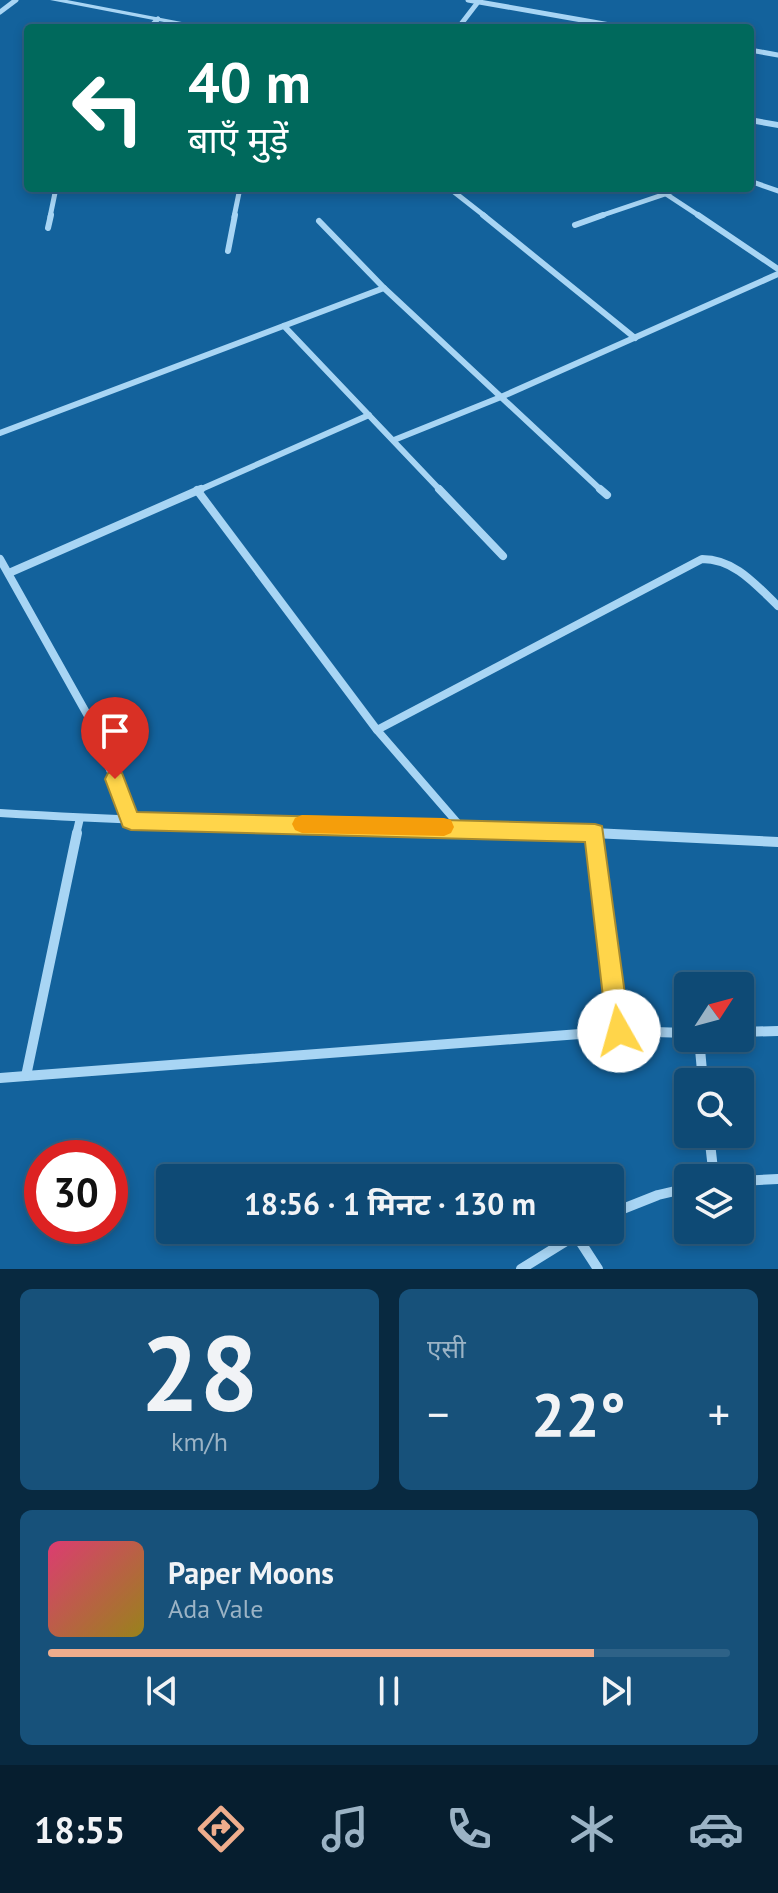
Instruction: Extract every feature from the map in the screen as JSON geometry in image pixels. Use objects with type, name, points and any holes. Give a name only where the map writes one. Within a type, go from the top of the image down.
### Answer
[{"type":"street","points":[[0,12],[16,0]]},
{"type":"street","points":[[54,0],[186,24]]},
{"type":"street","points":[[468,0],[604,24]]},
{"type":"street","points":[[461,24],[478,2]]},
{"type":"street","points":[[153,24],[158,19]]},
{"type":"street","points":[[754,51],[778,55]]},
{"type":"street","points":[[754,121],[778,125]]},
{"type":"street","points":[[754,182],[778,191]]},
{"type":"street","points":[[48,228],[55,192]]},
{"type":"street","points":[[228,251],[239,192]]},
{"type":"street","points":[[454,192],[635,338]]},
{"type":"street","points":[[575,225],[672,192]]},
{"type":"street","points":[[666,194],[778,272]]},
{"type":"street","points":[[319,221],[384,288],[607,495]]},
{"type":"street","points":[[394,440],[501,397],[778,272]]},
{"type":"street","points":[[0,433],[384,288]]},
{"type":"street","points":[[284,326],[503,556]]},
{"type":"street","points":[[9,573],[369,415]]},
{"type":"street","points":[[197,490],[377,730],[461,827]]},
{"type":"street","points":[[0,559],[88,716],[108,758],[131,821]]},
{"type":"street","points":[[377,730],[702,559],[722,560],[778,606]]},
{"type":"street","points":[[0,813],[131,821],[461,827],[778,842]]},
{"type":"street","points":[[26,1076],[80,818]]},
{"type":"street","points":[[595,833],[619,1031]]},
{"type":"street","points":[[0,1078],[619,1031],[674,1033]]},
{"type":"street","points":[[754,1032],[778,1031]]},
{"type":"street","points":[[754,1180],[778,1179]]},
{"type":"street","points":[[624,1208],[674,1191]]},
{"type":"street","points":[[521,1269],[561,1244]]},
{"type":"street","points":[[586,1244],[598,1269]]},
{"type":"slow traffic","points":[[302,824],[444,827]]},
{"type":"route","points":[[115,779],[131,821],[461,827],[595,833],[619,1031]]}]
